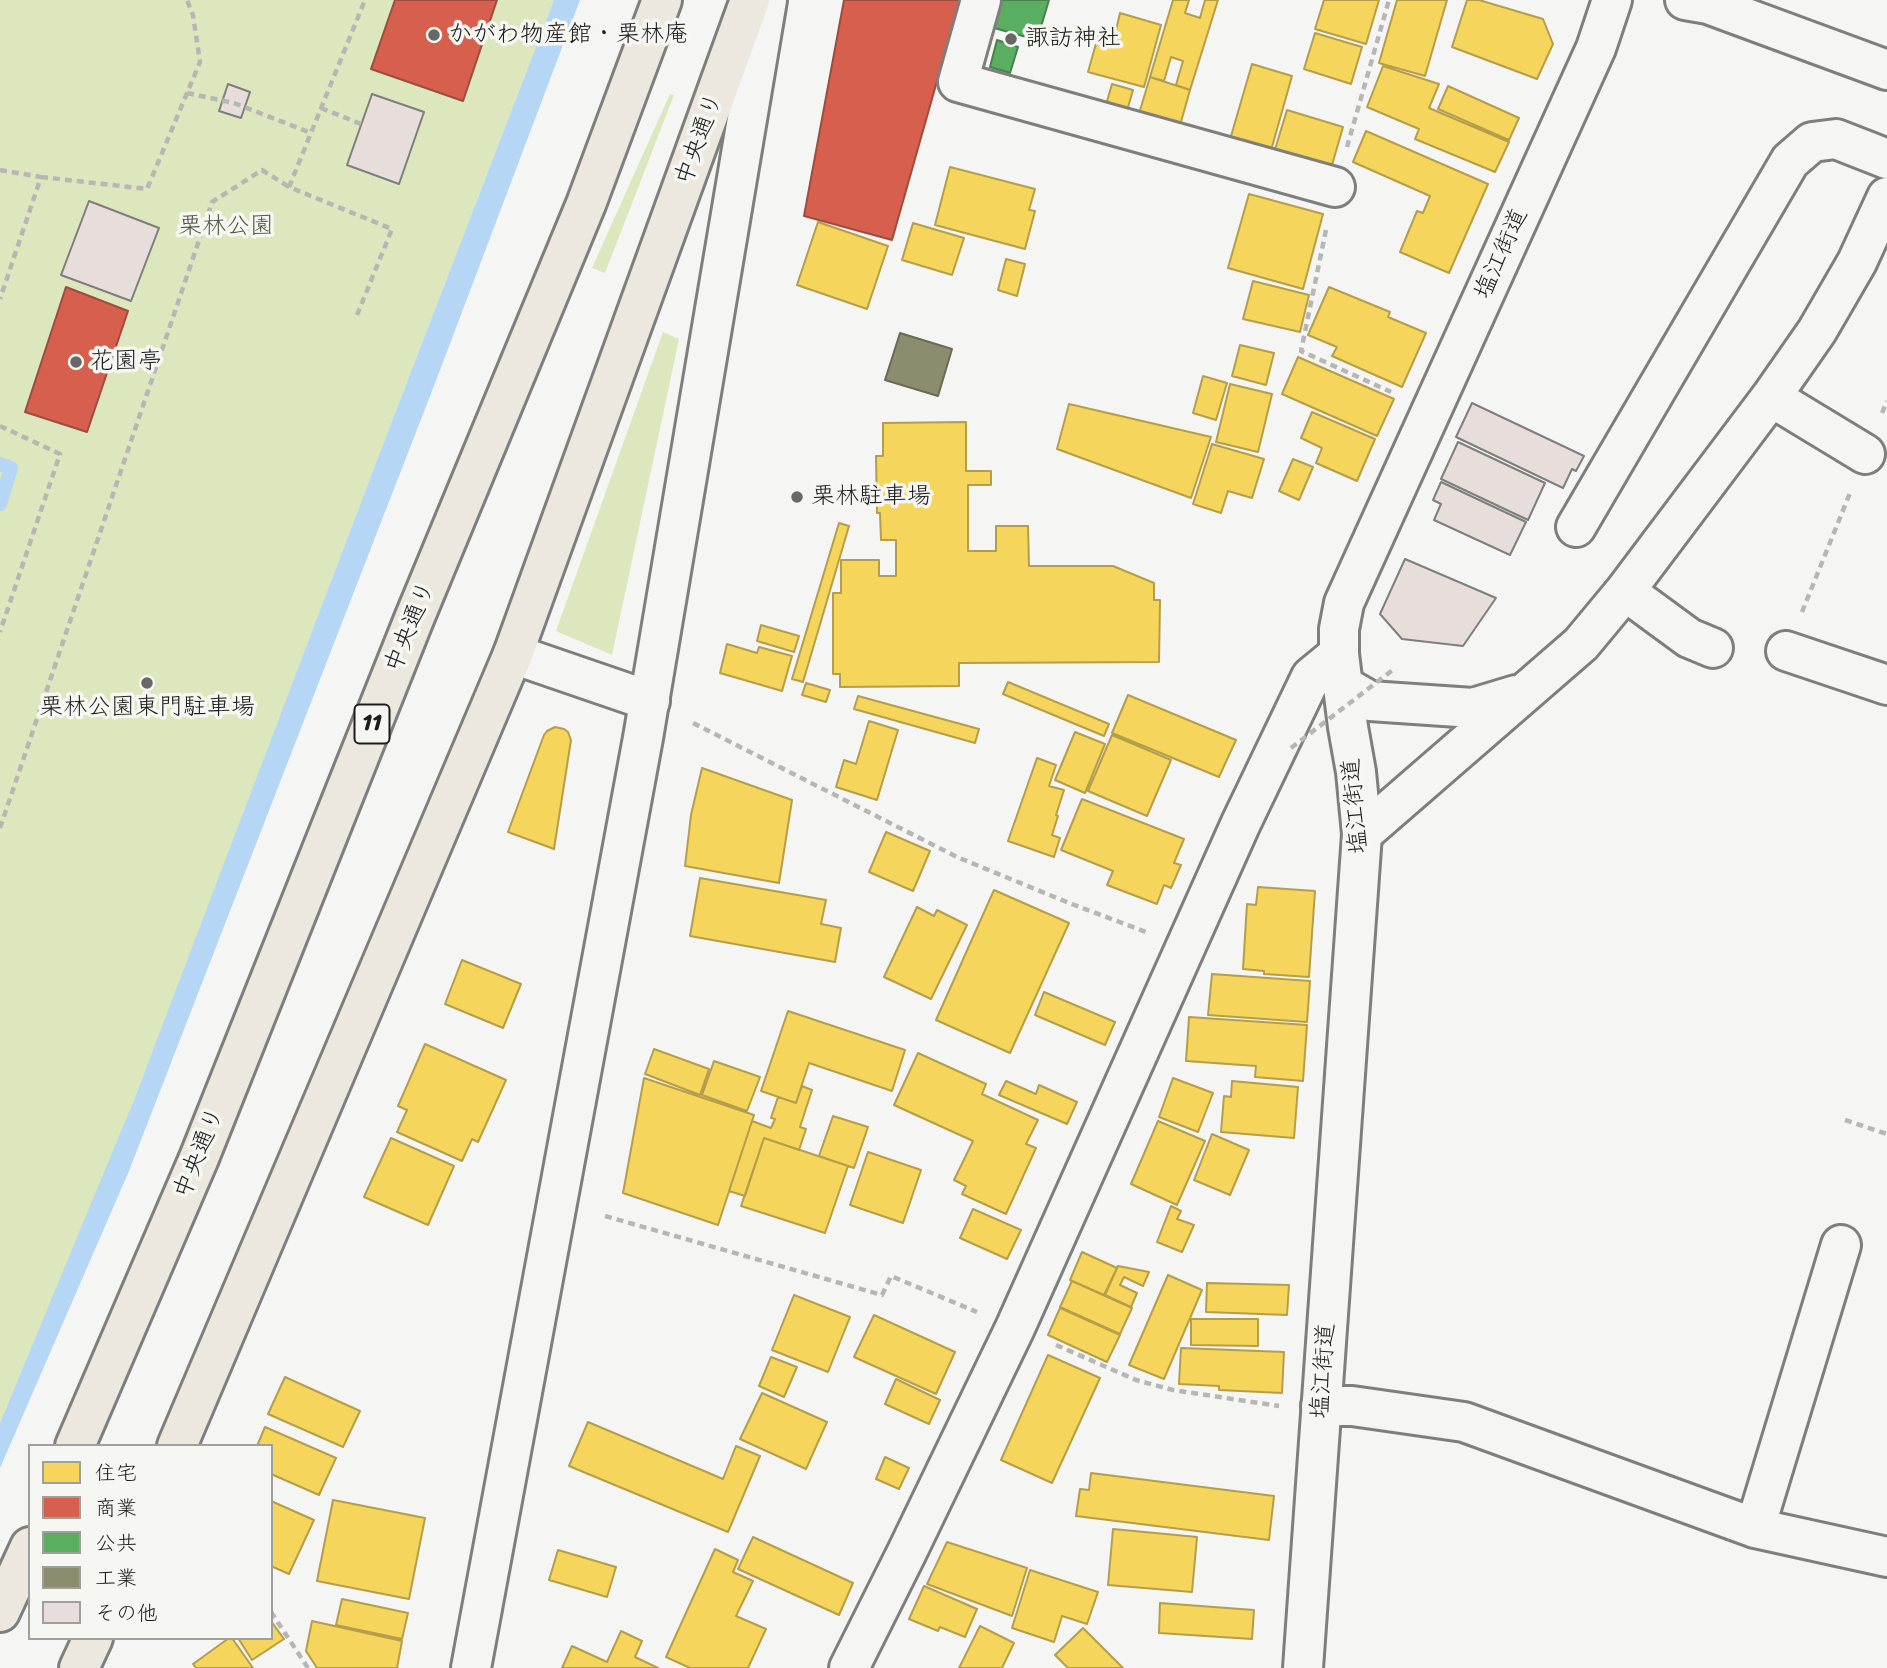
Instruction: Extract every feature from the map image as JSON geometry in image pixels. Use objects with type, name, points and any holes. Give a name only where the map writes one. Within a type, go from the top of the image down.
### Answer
[{"type":"highway","name":"中央通り","points":[[76,1444],[199,1158],[414,619],[586,204],[662,0]]},
{"type":"highway","name":"中央通り","points":[[178,1444],[513,654],[750,0]]},
{"type":"highway","points":[[0,1612],[28,1551]]},
{"type":"highway","points":[[79,1668],[92,1640]]},
{"type":"street","points":[[471,1668],[650,701],[767,0]]},
{"type":"street","points":[[981,0],[958,82],[1335,187]]},
{"type":"street","name":"塩江街道","points":[[1303,1668],[1362,834],[1356,772],[1340,669],[1339,629],[1344,603],[1596,48],[1612,0]]},
{"type":"street","points":[[1685,0],[1708,4],[1887,70]]},
{"type":"street","points":[[1576,527],[1790,161],[1812,142],[1836,139],[1887,159]]},
{"type":"street","points":[[1362,834],[1581,644],[1625,591],[1771,397],[1817,331],[1850,274],[1887,197]]},
{"type":"street","points":[[1771,397],[1866,454]]},
{"type":"street","points":[[1625,591],[1689,638],[1713,648]]},
{"type":"street","points":[[1786,651],[1887,685]]},
{"type":"street","points":[[513,654],[650,701]]},
{"type":"street","points":[[849,1668],[1016,1328],[1241,823],[1311,677],[1340,669],[1370,701],[1473,708],[1524,693]]},
{"type":"street","points":[[1755,1528],[1842,1245]]},
{"type":"street","points":[[1321,1406],[1352,1406],[1464,1422],[1755,1528],[1887,1557]]},
{"type":"path","points":[[0,170],[147,189],[200,62],[193,16],[187,0]]},
{"type":"path","points":[[289,187],[365,0]]},
{"type":"path","points":[[1389,0],[1335,187],[1301,351],[1431,410]]},
{"type":"path","points":[[187,93],[234,103],[311,132]]},
{"type":"path","points":[[321,108],[361,124]]},
{"type":"path","points":[[0,828],[212,202],[262,170],[289,187],[392,229],[356,315]]},
{"type":"path","points":[[0,299],[41,177]]},
{"type":"path","points":[[1786,651],[1887,401]]},
{"type":"path","points":[[0,426],[60,454],[0,632]]},
{"type":"path","points":[[1291,748],[1394,669]]},
{"type":"path","points":[[693,723],[957,857],[1069,904],[1186,947]]},
{"type":"path","points":[[1845,1120],[1887,1134]]},
{"type":"path","points":[[605,1216],[882,1295],[891,1276],[1136,1380],[1173,1390],[1300,1409],[1321,1406]]},
{"type":"path","points":[[273,1615],[308,1668]]},
{"type":"green space","name":"栗林公園","points":[[0,0],[554,0],[150,1059],[0,1423]]},
{"type":"green space","points":[[670,94],[674,95],[605,273],[592,268]]},
{"type":"green space","points":[[663,332],[679,339],[612,655],[556,631]]},
{"type":"water","points":[[554,0],[580,0],[437,378],[129,1171],[0,1468],[0,1423],[134,1100]]},
{"type":"building: 住宅","points":[[1173,0],[1189,0],[1185,13],[1200,18],[1205,0],[1218,0],[1190,90],[1176,85],[1183,61],[1171,57],[1164,81],[1150,77]]},
{"type":"building: 住宅","points":[[1324,0],[1379,0],[1366,44],[1315,29]]},
{"type":"building: 住宅","points":[[1397,0],[1447,0],[1425,76],[1379,63]]},
{"type":"building: 住宅","points":[[1467,0],[1479,0],[1543,19],[1553,44],[1537,79],[1452,47]]},
{"type":"building: 住宅","points":[[1120,13],[1161,25],[1144,87],[1088,72],[1101,26],[1116,30]]},
{"type":"building: 住宅","points":[[1315,33],[1362,47],[1351,84],[1304,69]]},
{"type":"building: 住宅","points":[[1252,64],[1292,76],[1270,154],[1229,143]]},
{"type":"building: 住宅","points":[[1383,66],[1439,84],[1429,108],[1509,142],[1495,172],[1415,139],[1419,129],[1367,107]]},
{"type":"building: 住宅","points":[[1150,77],[1190,90],[1179,129],[1138,117]]},
{"type":"building: 住宅","points":[[1112,84],[1133,90],[1124,121],[1103,115]]},
{"type":"building: 住宅","points":[[1448,86],[1519,118],[1509,140],[1438,109]]},
{"type":"building: 住宅","points":[[1287,110],[1343,127],[1330,172],[1273,156]]},
{"type":"building: 住宅","points":[[1366,131],[1488,184],[1449,273],[1400,252],[1417,211],[1423,213],[1430,196],[1353,162]]},
{"type":"building: 住宅","points":[[950,167],[1035,189],[1029,210],[1035,211],[1025,249],[935,225]]},
{"type":"building: 住宅","points":[[1249,194],[1323,214],[1303,289],[1228,268]]},
{"type":"building: 住宅","points":[[818,222],[888,246],[867,309],[797,285]]},
{"type":"building: 住宅","points":[[913,223],[964,238],[952,275],[902,260]]},
{"type":"building: 住宅","points":[[1006,259],[1025,264],[1017,296],[998,290]]},
{"type":"building: 住宅","points":[[1253,281],[1309,295],[1300,332],[1243,319]]},
{"type":"building: 住宅","points":[[1329,287],[1390,312],[1388,317],[1426,333],[1402,387],[1332,356],[1337,347],[1308,335]]},
{"type":"building: 住宅","points":[[1240,345],[1274,353],[1266,385],[1232,376]]},
{"type":"building: 住宅","points":[[1298,357],[1394,399],[1377,436],[1282,394]]},
{"type":"building: 住宅","points":[[1203,376],[1227,383],[1216,420],[1193,413]]},
{"type":"building: 住宅","points":[[1230,384],[1272,394],[1258,452],[1216,442]]},
{"type":"building: 住宅","points":[[1069,404],[1211,437],[1191,498],[1057,449]]},
{"type":"building: 住宅","points":[[1312,412],[1375,439],[1357,481],[1316,463],[1322,448],[1301,438]]},
{"type":"building: 住宅","points":[[966,422],[966,471],[991,471],[991,485],[968,485],[968,551],[996,551],[996,526],[1028,526],[1029,566],[1113,566],[1154,583],[1154,600],[1160,600],[1159,662],[959,663],[959,686],[840,687],[840,674],[833,674],[833,593],[841,593],[841,560],[879,560],[879,576],[896,576],[896,540],[881,540],[880,513],[877,513],[876,456],[883,456],[883,423]]},
{"type":"building: 住宅","points":[[1212,444],[1264,459],[1252,498],[1228,491],[1221,513],[1193,504]]},
{"type":"building: 住宅","points":[[1293,459],[1313,467],[1299,500],[1279,491]]},
{"type":"building: 住宅","points":[[839,523],[849,526],[803,682],[792,679]]},
{"type":"building: 住宅","points":[[761,625],[799,636],[794,652],[757,641]]},
{"type":"building: 住宅","points":[[727,644],[757,653],[759,647],[792,656],[782,691],[720,673]]},
{"type":"building: 住宅","points":[[1008,682],[1109,724],[1104,736],[1003,694]]},
{"type":"building: 住宅","points":[[806,683],[830,690],[826,702],[802,695]]},
{"type":"building: 住宅","points":[[1128,695],[1236,740],[1219,777],[1112,733]]},
{"type":"building: 住宅","points":[[858,696],[979,729],[975,743],[854,709]]},
{"type":"building: 住宅","points":[[869,721],[898,730],[877,800],[836,787],[844,760],[856,764]]},
{"type":"building: 住宅","points":[[555,727],[568,732],[571,740],[554,849],[508,832],[544,735]]},
{"type":"building: 住宅","points":[[1075,732],[1105,744],[1085,793],[1055,780]]},
{"type":"building: 住宅","points":[[1112,735],[1171,760],[1147,816],[1088,791]]},
{"type":"building: 住宅","points":[[1037,758],[1056,765],[1049,786],[1064,790],[1052,835],[1060,838],[1054,857],[1008,841]]},
{"type":"building: 住宅","points":[[702,768],[792,800],[779,883],[685,866],[691,815]]},
{"type":"building: 住宅","points":[[1082,799],[1184,839],[1174,863],[1181,865],[1171,888],[1164,885],[1157,904],[1107,885],[1113,871],[1061,850]]},
{"type":"building: 住宅","points":[[886,832],[930,851],[913,891],[869,872]]},
{"type":"building: 住宅","points":[[700,878],[826,900],[821,924],[841,928],[835,962],[690,936]]},
{"type":"building: 住宅","points":[[1258,887],[1315,891],[1309,977],[1264,974],[1264,971],[1243,969],[1247,904],[1256,905]]},
{"type":"building: 住宅","points":[[994,890],[1069,923],[1010,1053],[936,1020]]},
{"type":"building: 住宅","points":[[917,907],[934,916],[937,910],[967,925],[931,999],[884,977]]},
{"type":"building: 住宅","points":[[462,960],[521,984],[503,1028],[445,1004]]},
{"type":"building: 住宅","points":[[1212,974],[1310,981],[1307,1022],[1208,1015]]},
{"type":"building: 住宅","points":[[1044,992],[1115,1022],[1105,1045],[1035,1015]]},
{"type":"building: 住宅","points":[[788,1011],[905,1050],[892,1091],[809,1063],[796,1103],[761,1091]]},
{"type":"building: 住宅","points":[[1189,1017],[1307,1025],[1303,1081],[1255,1077],[1256,1066],[1186,1061]]},
{"type":"building: 住宅","points":[[425,1044],[506,1080],[478,1142],[472,1139],[462,1161],[397,1132],[407,1110],[398,1106]]},
{"type":"building: 住宅","points":[[654,1049],[709,1069],[700,1095],[645,1074]]},
{"type":"building: 住宅","points":[[918,1053],[986,1084],[982,1094],[1038,1120],[1026,1144],[1036,1148],[1006,1214],[962,1194],[966,1186],[954,1180],[973,1141],[894,1105]]},
{"type":"building: 住宅","points":[[714,1061],[760,1077],[747,1111],[702,1095]]},
{"type":"building: 住宅","points":[[644,1078],[754,1115],[718,1225],[623,1193]]},
{"type":"building: 住宅","points":[[1173,1078],[1213,1093],[1198,1132],[1159,1117]]},
{"type":"building: 住宅","points":[[1006,1081],[1036,1094],[1039,1085],[1077,1102],[1067,1124],[999,1095]]},
{"type":"building: 住宅","points":[[1232,1081],[1298,1087],[1294,1138],[1221,1132],[1224,1096],[1231,1097]]},
{"type":"building: 住宅","points":[[802,1086],[812,1090],[800,1127],[806,1129],[799,1150],[764,1138],[745,1196],[729,1191],[752,1121],[771,1128],[775,1119],[771,1118],[778,1097],[796,1103]]},
{"type":"building: 住宅","points":[[833,1116],[868,1127],[854,1168],[819,1156]]},
{"type":"building: 住宅","points":[[1158,1121],[1205,1141],[1177,1205],[1131,1184]]},
{"type":"building: 住宅","points":[[1212,1134],[1249,1150],[1230,1195],[1194,1180]]},
{"type":"building: 住宅","points":[[391,1138],[454,1166],[428,1225],[364,1197]]},
{"type":"building: 住宅","points":[[764,1138],[848,1166],[825,1233],[741,1206]]},
{"type":"building: 住宅","points":[[868,1152],[921,1170],[903,1223],[850,1205]]},
{"type":"building: 住宅","points":[[1171,1206],[1181,1211],[1177,1219],[1194,1225],[1182,1252],[1157,1242]]},
{"type":"building: 住宅","points":[[973,1209],[1021,1230],[1007,1259],[960,1238]]},
{"type":"building: 住宅","points":[[1082,1252],[1117,1268],[1104,1295],[1070,1280]]},
{"type":"building: 住宅","points":[[1118,1266],[1149,1272],[1143,1286],[1124,1277],[1120,1285],[1137,1293],[1131,1307],[1105,1295]]},
{"type":"building: 住宅","points":[[1168,1275],[1202,1290],[1164,1379],[1129,1365]]},
{"type":"building: 住宅","points":[[1072,1281],[1132,1308],[1120,1334],[1060,1307]]},
{"type":"building: 住宅","points":[[1207,1283],[1289,1285],[1287,1315],[1206,1312]]},
{"type":"building: 住宅","points":[[794,1295],[850,1317],[828,1372],[772,1350]]},
{"type":"building: 住宅","points":[[1060,1308],[1120,1335],[1107,1362],[1048,1335]]},
{"type":"building: 住宅","points":[[874,1315],[955,1352],[936,1394],[854,1357]]},
{"type":"building: 住宅","points":[[1191,1319],[1258,1319],[1258,1346],[1191,1345]]},
{"type":"building: 住宅","points":[[1181,1348],[1284,1352],[1282,1393],[1219,1390],[1219,1386],[1179,1384]]},
{"type":"building: 住宅","points":[[1048,1355],[1100,1378],[1052,1483],[1001,1460]]},
{"type":"building: 住宅","points":[[771,1357],[797,1367],[784,1397],[759,1386]]},
{"type":"building: 住宅","points":[[285,1377],[360,1411],[343,1447],[268,1414]]},
{"type":"building: 住宅","points":[[896,1379],[940,1400],[929,1424],[885,1404]]},
{"type":"building: 住宅","points":[[762,1393],[827,1422],[806,1469],[740,1439]]},
{"type":"building: 住宅","points":[[588,1422],[723,1479],[736,1446],[760,1456],[728,1532],[569,1466]]},
{"type":"building: 住宅","points":[[265,1427],[336,1458],[319,1495],[273,1475],[273,1444],[258,1444]]},
{"type":"building: 住宅","points":[[885,1457],[909,1468],[899,1489],[876,1479]]},
{"type":"building: 住宅","points":[[1091,1473],[1274,1496],[1269,1540],[1076,1516],[1080,1489],[1089,1490]]},
{"type":"building: 住宅","points":[[333,1500],[425,1518],[409,1599],[317,1581]]},
{"type":"building: 住宅","points":[[273,1502],[314,1520],[289,1574],[273,1567]]},
{"type":"building: 住宅","points":[[1113,1529],[1197,1537],[1192,1592],[1108,1585]]},
{"type":"building: 住宅","points":[[753,1537],[853,1583],[839,1615],[738,1569]]},
{"type":"building: 住宅","points":[[947,1542],[1027,1568],[1012,1616],[927,1584]]},
{"type":"building: 住宅","points":[[715,1549],[738,1560],[733,1572],[753,1581],[736,1616],[766,1629],[748,1668],[690,1668],[666,1657]]},
{"type":"building: 住宅","points":[[558,1550],[616,1567],[607,1597],[549,1580]]},
{"type":"building: 住宅","points":[[1030,1570],[1098,1592],[1087,1624],[1062,1616],[1054,1642],[1012,1628]]},
{"type":"building: 住宅","points":[[924,1586],[977,1609],[965,1637],[940,1627],[938,1631],[909,1619]]},
{"type":"building: 住宅","points":[[342,1599],[408,1613],[402,1639],[336,1625]]},
{"type":"building: 住宅","points":[[1160,1603],[1254,1610],[1252,1639],[1159,1633]]},
{"type":"building: 住宅","points":[[312,1621],[402,1641],[397,1668],[317,1668],[306,1651]]},
{"type":"building: 住宅","points":[[273,1624],[284,1639],[252,1660],[239,1640],[273,1640]]},
{"type":"building: 住宅","points":[[980,1626],[1014,1643],[1002,1668],[959,1668]]},
{"type":"building: 住宅","points":[[1083,1628],[1123,1668],[1068,1668],[1055,1655]]},
{"type":"building: 住宅","points":[[621,1631],[642,1641],[635,1657],[658,1668],[562,1668],[572,1646],[607,1662]]},
{"type":"building: 住宅","points":[[226,1640],[233,1640],[253,1668],[196,1668],[193,1664]]},
{"type":"building: 商業","name":"かがわ物産館・栗林庵","points":[[395,0],[497,0],[463,101],[371,69]]},
{"type":"building: 商業","points":[[844,0],[960,0],[892,240],[804,216]]},
{"type":"building: 商業","name":"花園亭","points":[[66,287],[128,311],[87,432],[25,412]]},
{"type":"building: 公共","points":[[995,0],[1049,0],[1037,40],[987,26]]},
{"type":"building: 公共","points":[[997,40],[1018,47],[1010,73],[990,67]]},
{"type":"building: 工業","points":[[900,333],[952,349],[938,396],[885,380]]},
{"type":"building: その他","points":[[228,84],[250,92],[241,118],[219,111]]},
{"type":"building: その他","points":[[372,94],[424,112],[399,184],[347,165]]},
{"type":"building: その他","points":[[89,201],[159,228],[131,301],[61,275]]},
{"type":"building: その他","points":[[1472,403],[1584,456],[1576,471],[1572,469],[1563,488],[1456,437]]},
{"type":"building: その他","points":[[1458,442],[1545,483],[1528,520],[1441,479]]},
{"type":"building: その他","points":[[1441,482],[1526,522],[1510,555],[1434,520],[1441,504],[1433,500]]},
{"type":"building: その他","points":[[1405,559],[1496,598],[1463,646],[1402,639],[1380,614]]},
{"type":"waterway","points":[[0,464],[11,468],[0,504]]},
{"type":"place","name":"かがわ物産館・栗林庵","points":[[434,35]]},
{"type":"place","name":"諏訪神社","points":[[1011,39]]},
{"type":"place","name":"花園亭","points":[[76,362]]},
{"type":"place","name":"栗林駐車場","points":[[797,497]]},
{"type":"place","name":"栗林公園東門駐車場","points":[[147,683]]}]
